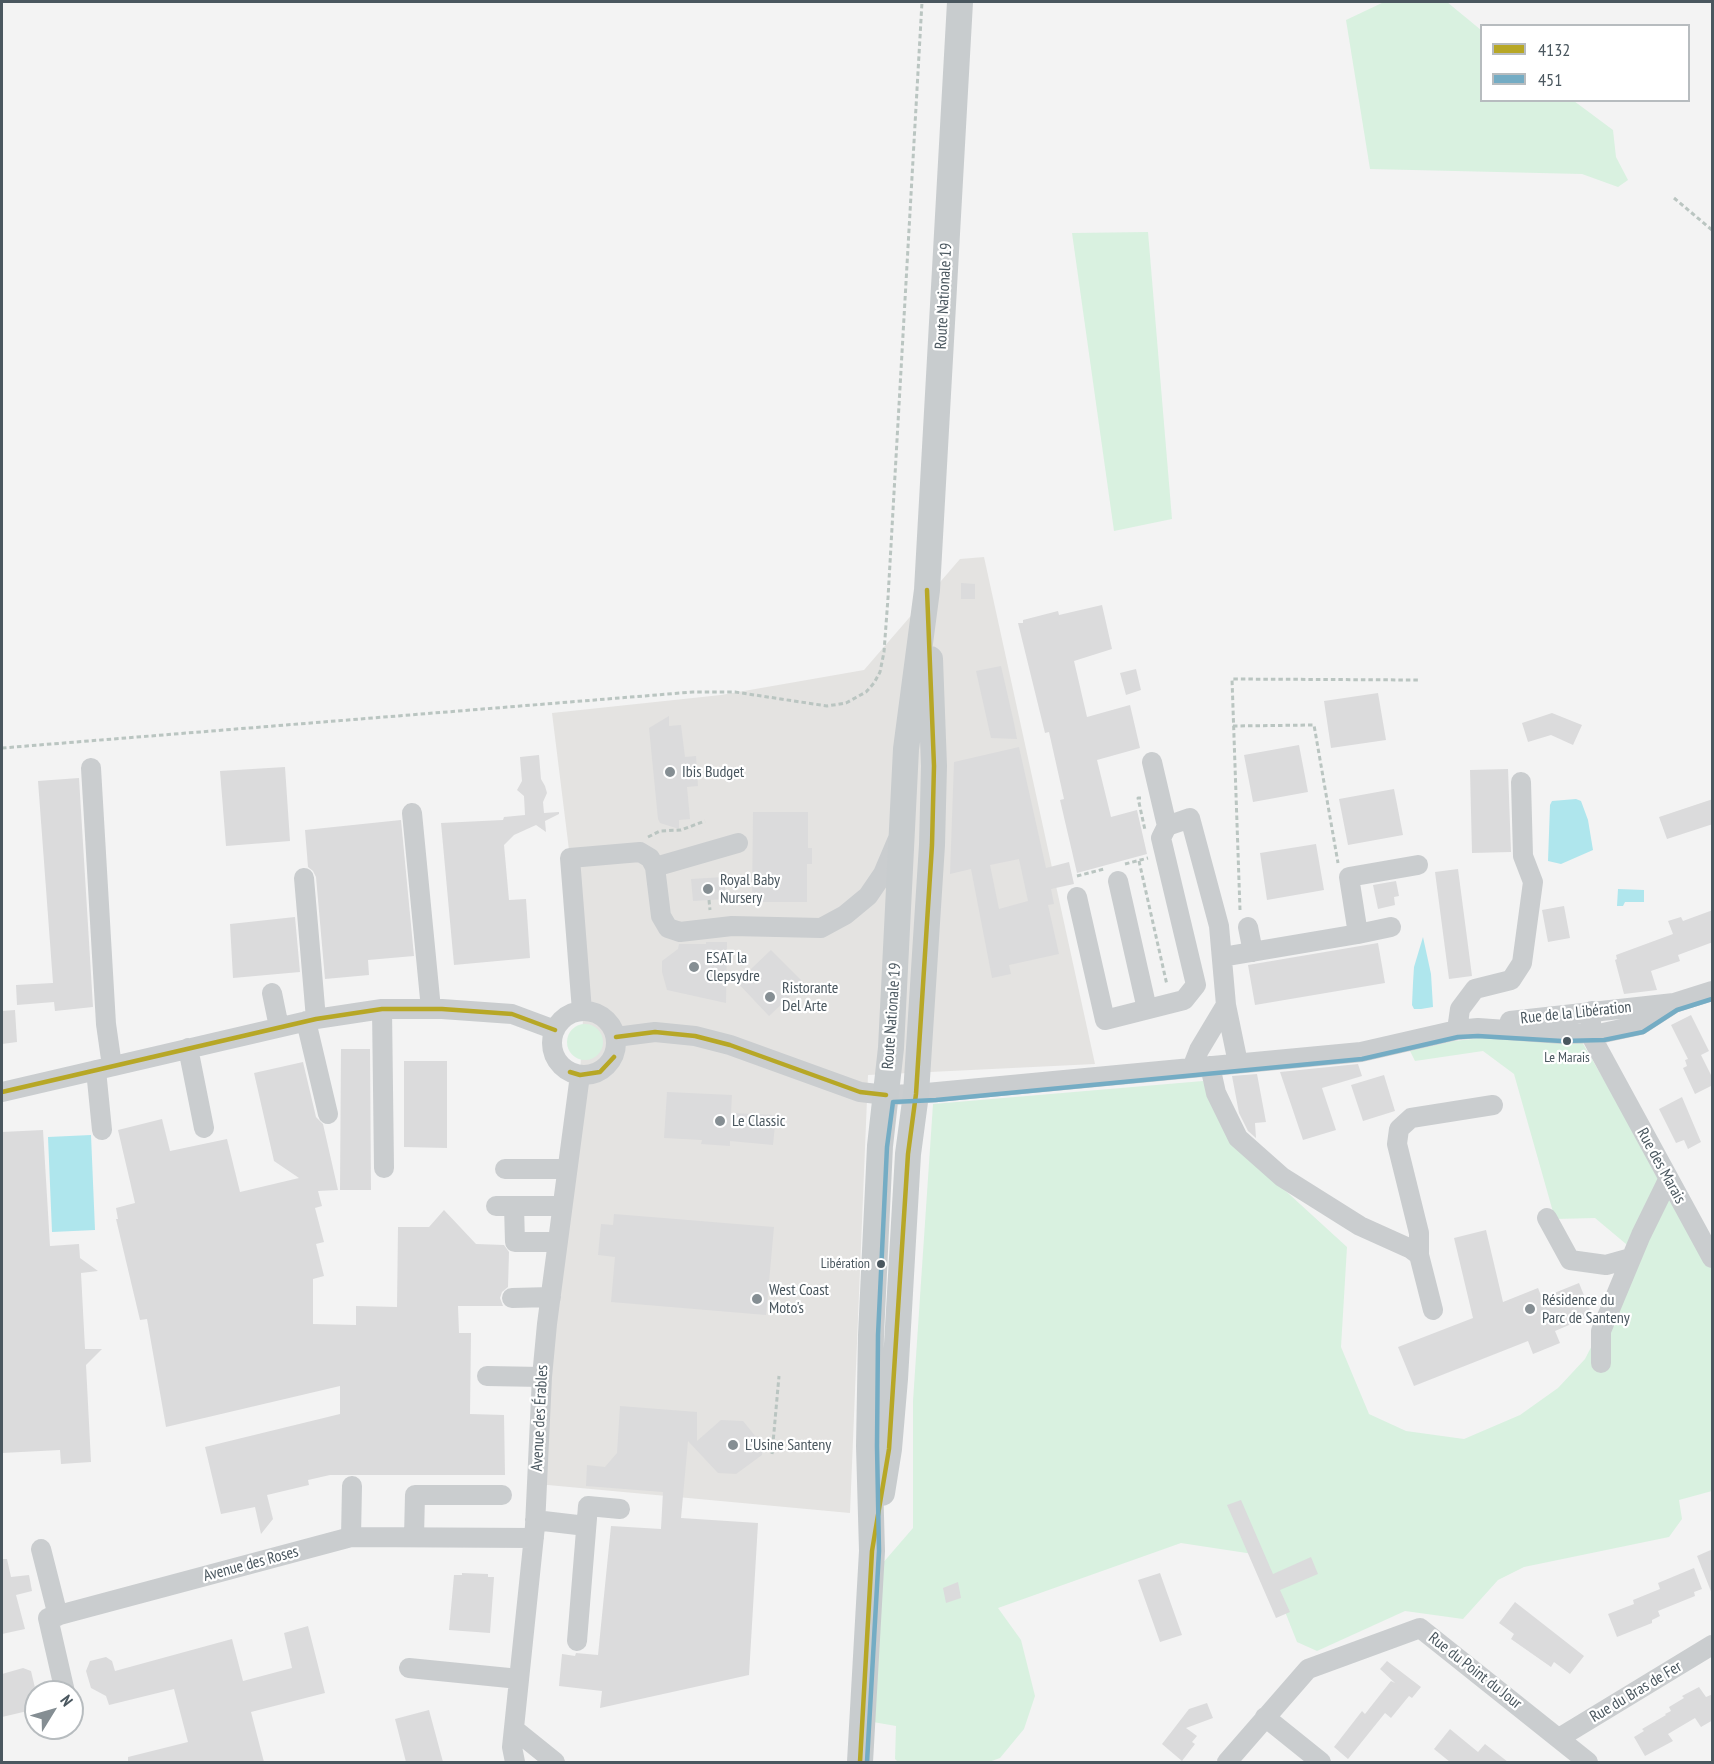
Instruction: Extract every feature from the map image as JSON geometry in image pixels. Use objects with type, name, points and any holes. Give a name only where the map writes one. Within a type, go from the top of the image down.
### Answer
[{"type":"main road","name":"Route Nationale 19","points":[[860,1762],[872,1551],[869,1446],[871,1335],[880,1146],[891,1048],[906,749],[927,590],[960,2]]},
{"type":"main road","name":"Route Nationale 19","points":[[872,1551],[889,1449],[908,1154],[916,1094],[932,845],[934,766],[927,590]]},
{"type":"street","points":[[1077,897],[1105,1020],[1184,1000],[1197,985],[1161,838],[1167,826],[1152,762]]},
{"type":"street","points":[[91,768],[106,1024],[102,1130]]},
{"type":"street","points":[[1457,1030],[1460,1009],[1475,989],[1510,980],[1522,963],[1533,882],[1523,856],[1521,782]]},
{"type":"street","points":[[411,813],[431,1009]]},
{"type":"street","points":[[1167,826],[1190,818],[1219,926],[1226,1005],[1238,1063]]},
{"type":"street","points":[[582,1011],[570,858],[640,852],[650,858],[655,867],[661,916],[668,928],[680,932],[732,926],[821,928],[845,915],[868,896],[883,874],[902,829]]},
{"type":"street","points":[[655,867],[738,843]]},
{"type":"street","points":[[1358,934],[1349,877],[1418,865]]},
{"type":"street","points":[[1115,872],[1147,1009]]},
{"type":"street","points":[[304,878],[311,1020],[328,1114]]},
{"type":"street","points":[[1248,927],[1253,952]]},
{"type":"street","points":[[1222,957],[1391,927]]},
{"type":"street","name":"Rue de la Libération","points":[[1478,1029],[1510,1021],[1674,1003],[1713,991]]},
{"type":"street","points":[[272,993],[279,1027]]},
{"type":"street","name":"Rue de la Libération","points":[[616,1037],[655,1032],[694,1036],[730,1045],[860,1092],[886,1095],[1361,1052],[1457,1030],[1590,1034],[1640,1025],[1674,1003]]},
{"type":"street","points":[[1226,1005],[1199,1050],[1201,1067],[1238,1138],[1282,1177],[1300,1189],[1360,1226],[1411,1249],[1419,1255]]},
{"type":"street","points":[[2,1092],[311,1020],[382,1010],[431,1009],[512,1014],[555,1030]]},
{"type":"street","points":[[1611,1074],[1620,1030],[1612,1009]]},
{"type":"street","points":[[382,1010],[384,1168]]},
{"type":"street","points":[[582,1011],[600,1015],[613,1028],[616,1037],[614,1057],[600,1072],[590,1075],[580,1075],[562,1066],[556,1059],[552,1040],[555,1030],[566,1017],[582,1011]]},
{"type":"street","points":[[1590,1034],[1592,1011]]},
{"type":"street","name":"Rue des Marais","points":[[1590,1034],[1668,1180],[1713,1258]]},
{"type":"street","points":[[188,1048],[204,1128]]},
{"type":"street","name":"Avenue des Érables","points":[[515,1762],[512,1747],[534,1529],[542,1377],[550,1297],[580,1075]]},
{"type":"street","points":[[1433,1310],[1419,1255],[1419,1233],[1397,1144],[1399,1129],[1412,1118],[1493,1105]]},
{"type":"street","points":[[505,1169],[567,1169]]},
{"type":"street","points":[[1601,1364],[1601,1331],[1668,1180]]},
{"type":"street","points":[[558,1242],[514,1242],[505,1206],[562,1206]]},
{"type":"street","points":[[1547,1218],[1570,1260],[1606,1265],[1632,1258]]},
{"type":"street","points":[[512,1298],[550,1297]]},
{"type":"street","points":[[487,1376],[542,1377]]},
{"type":"street","points":[[351,1537],[352,1486]]},
{"type":"street","points":[[414,1538],[415,1495],[502,1495]]},
{"type":"street","points":[[577,1641],[588,1506],[620,1509]]},
{"type":"street","name":"Avenue des Roses","points":[[58,1616],[351,1537],[414,1538],[586,1526]]},
{"type":"street","points":[[41,1549],[58,1616],[48,1618],[62,1680]]},
{"type":"street","name":"Rue du Point du Jour","points":[[1227,1762],[1308,1669],[1420,1628],[1588,1762]]},
{"type":"street","name":"Rue du Bras de Fer","points":[[1559,1738],[1713,1645]]},
{"type":"street","points":[[409,1668],[519,1679]]},
{"type":"street","points":[[1265,1717],[1321,1762]]},
{"type":"street","points":[[514,1729],[555,1762]]},
{"type":"path","points":[[2,748],[693,692],[735,692],[827,706],[846,703],[866,692],[874,684],[882,663],[888,598],[922,2]]},
{"type":"path","points":[[1674,198],[1713,230]]},
{"type":"path","points":[[1248,927],[1241,914],[1232,679],[1418,680]]},
{"type":"path","points":[[1233,726],[1314,725],[1339,865]]},
{"type":"path","points":[[1146,838],[1138,798],[1159,793]]},
{"type":"path","points":[[639,841],[660,831],[681,830],[705,820]]},
{"type":"path","points":[[1077,876],[1115,872],[1150,857]]},
{"type":"path","points":[[1139,861],[1171,1003]]},
{"type":"path","points":[[772,1454],[778,1376]]},
{"type":"shaded area","points":[[984,557],[1095,1064],[868,1075],[850,1513],[537,1484],[580,1075],[583,1019],[570,858],[552,713],[721,695],[864,670],[960,559]]},
{"type":"green space","points":[[1384,2],[1447,2],[1480,29],[1480,102],[1575,102],[1613,130],[1616,157],[1628,180],[1618,187],[1582,174],[1370,169],[1346,20]]},
{"type":"green space","points":[[1148,232],[1172,519],[1114,531],[1072,233]]},
{"type":"green space","points":[[585,1024],[598,1029],[603,1042],[598,1055],[585,1060],[572,1055],[567,1042],[572,1029]]},
{"type":"green space","points":[[1491,1037],[1582,1042],[1712,1266],[1712,1491],[1679,1500],[1682,1519],[1669,1537],[1524,1567],[1498,1580],[1463,1619],[1405,1611],[1317,1651],[1297,1642],[1276,1589],[1253,1554],[1181,1543],[998,1608],[1021,1640],[1035,1696],[1024,1729],[1000,1758],[989,1762],[898,1762],[895,1759],[896,1726],[873,1722],[875,1572],[913,1528],[913,1401],[933,1104],[1203,1081],[1231,1141],[1347,1247],[1341,1347],[1369,1414],[1406,1431],[1464,1439],[1520,1415],[1558,1388],[1585,1359],[1606,1318],[1632,1249],[1595,1218],[1555,1219],[1514,1074],[1483,1051],[1415,1061],[1410,1051],[1454,1041]]},
{"type":"water","points":[[1576,799],[1581,801],[1588,820],[1593,850],[1561,864],[1548,861],[1550,805],[1552,801]]},
{"type":"water","points":[[1618,889],[1644,890],[1644,902],[1625,902],[1623,906],[1617,906]]},
{"type":"water","points":[[1423,937],[1431,974],[1433,1007],[1414,1009],[1412,1005],[1414,967]]},
{"type":"water","points":[[91,1135],[95,1230],[52,1232],[48,1137]]},
{"type":"building","points":[[961,583],[975,584],[975,599],[961,599]]},
{"type":"building","points":[[1102,605],[1112,649],[1074,661],[1087,717],[1130,705],[1140,748],[1097,760],[1111,817],[1137,810],[1147,854],[1077,873],[1060,800],[1064,799],[1049,732],[1045,733],[1018,623],[1058,611],[1059,615]]},
{"type":"building","points":[[1001,666],[1017,739],[991,738],[976,671]]},
{"type":"building","points":[[1136,669],[1141,690],[1126,695],[1120,673]]},
{"type":"building","points":[[1378,693],[1386,740],[1331,748],[1324,701]]},
{"type":"building","points":[[1552,713],[1582,725],[1573,745],[1551,735],[1528,742],[1522,723]]},
{"type":"building","name":"Ibis Budget","points":[[669,716],[669,726],[681,725],[685,757],[696,756],[698,786],[687,787],[690,819],[679,820],[679,829],[660,823],[658,819],[649,728]]},
{"type":"building","points":[[1299,745],[1308,792],[1253,802],[1244,755]]},
{"type":"building","points":[[1019,747],[1046,868],[1069,862],[1074,884],[1051,889],[1054,904],[1048,905],[1059,954],[1009,965],[1011,974],[992,978],[971,869],[950,874],[954,762]],"holes":[[[1019,859],[1028,901],[999,909],[990,865]]]},
{"type":"building","points":[[539,755],[541,779],[547,793],[543,802],[544,813],[559,812],[559,814],[545,821],[546,832],[536,825],[514,835],[504,845],[509,900],[526,899],[530,958],[454,965],[441,823],[503,820],[504,817],[525,815],[524,796],[517,790],[522,781],[520,757]]},
{"type":"building","points":[[285,767],[290,841],[226,846],[220,771]]},
{"type":"building","points":[[1508,769],[1511,852],[1472,853],[1470,770]]},
{"type":"building","points":[[79,778],[93,1007],[55,1011],[54,1002],[17,1005],[16,985],[53,983],[38,781]]},
{"type":"building","points":[[1394,789],[1403,835],[1348,845],[1339,799]]},
{"type":"building","points":[[1713,799],[1713,824],[1667,839],[1659,817]]},
{"type":"building","points":[[753,812],[808,812],[808,848],[812,848],[812,864],[807,864],[807,902],[752,902]]},
{"type":"building","points":[[401,820],[414,956],[368,960],[369,975],[325,979],[316,877],[308,867],[305,830]]},
{"type":"building","points":[[1316,844],[1324,890],[1267,900],[1260,853]]},
{"type":"building","points":[[1458,869],[1472,976],[1449,979],[1435,872]]},
{"type":"building","name":"Royal Baby Nursery","points":[[724,877],[726,899],[693,901],[691,879]]},
{"type":"building","points":[[1396,881],[1399,896],[1394,897],[1395,905],[1378,909],[1373,885]]},
{"type":"building","points":[[1564,906],[1570,938],[1548,942],[1542,910]]},
{"type":"building","points":[[1713,910],[1713,942],[1678,955],[1680,961],[1651,971],[1657,990],[1624,994],[1615,960],[1616,955],[1673,934],[1668,921],[1681,917],[1683,921]]},
{"type":"building","points":[[295,917],[300,972],[233,978],[230,924]]},
{"type":"building","name":"ESAT la Clepsydre","points":[[706,942],[727,942],[726,1003],[667,990],[662,972],[662,961],[678,949],[679,944],[706,944]]},
{"type":"building","points":[[1378,943],[1385,983],[1255,1005],[1248,965]]},
{"type":"building","name":"Ristorante Del Arte","points":[[771,950],[804,983],[769,1016],[736,981],[750,981],[751,969]]},
{"type":"building","points":[[15,1010],[17,1042],[2,1044],[2,1011]]},
{"type":"building","points":[[1691,1015],[1709,1051],[1701,1055],[1713,1079],[1713,1085],[1695,1094],[1683,1068],[1687,1066],[1685,1060],[1688,1059],[1671,1025]]},
{"type":"building","points":[[341,1049],[370,1049],[371,1190],[340,1190]]},
{"type":"building","points":[[404,1061],[447,1061],[447,1148],[404,1147]]},
{"type":"building","points":[[303,1062],[316,1117],[323,1124],[338,1190],[318,1191],[322,1206],[315,1208],[324,1242],[316,1244],[324,1276],[313,1279],[313,1324],[356,1325],[356,1306],[397,1307],[398,1227],[429,1227],[444,1210],[476,1244],[504,1245],[509,1252],[508,1287],[502,1292],[500,1298],[503,1306],[458,1306],[459,1333],[471,1333],[470,1414],[504,1415],[505,1475],[330,1475],[308,1480],[309,1485],[267,1495],[273,1519],[261,1534],[255,1507],[221,1514],[205,1447],[340,1414],[340,1386],[166,1427],[147,1319],[140,1320],[116,1219],[118,1219],[116,1208],[135,1203],[118,1130],[162,1119],[170,1151],[227,1139],[240,1192],[299,1178],[274,1161],[254,1073]]},
{"type":"building","points":[[1358,1064],[1362,1076],[1322,1088],[1336,1130],[1303,1140],[1280,1072]]},
{"type":"building","points":[[1257,1074],[1266,1122],[1255,1123],[1256,1138],[1248,1131],[1239,1113],[1232,1076]]},
{"type":"building","points":[[1384,1075],[1395,1111],[1363,1121],[1351,1085]]},
{"type":"building","name":"Le Classic","points":[[667,1092],[732,1095],[731,1113],[776,1115],[773,1145],[730,1141],[730,1146],[701,1144],[702,1140],[664,1138]]},
{"type":"building","points":[[1682,1097],[1701,1142],[1688,1149],[1684,1140],[1676,1143],[1659,1109]]},
{"type":"building","points":[[43,1130],[50,1246],[79,1244],[80,1258],[98,1271],[81,1273],[85,1349],[102,1349],[86,1365],[91,1462],[61,1464],[60,1450],[2,1453],[2,1132]]},
{"type":"building","points":[[614,1214],[774,1227],[766,1315],[611,1302],[615,1257],[598,1255],[601,1224],[613,1225]]},
{"type":"building","name":"Résidence du Parc de Santeny","points":[[1486,1230],[1503,1302],[1538,1288],[1542,1298],[1579,1283],[1592,1315],[1555,1331],[1560,1343],[1533,1354],[1528,1341],[1414,1386],[1398,1347],[1473,1318],[1454,1238]]},
{"type":"building","points":[[620,1406],[697,1412],[697,1441],[721,1420],[743,1421],[756,1437],[759,1436],[763,1448],[762,1455],[736,1474],[718,1473],[688,1441],[681,1518],[758,1523],[749,1675],[600,1708],[602,1691],[559,1686],[562,1654],[598,1655],[611,1526],[661,1529],[663,1492],[586,1486],[587,1465],[605,1467],[617,1453]]},
{"type":"building","points":[[1241,1500],[1273,1574],[1311,1557],[1318,1574],[1280,1590],[1290,1612],[1276,1618],[1227,1505]]},
{"type":"building","points":[[1713,1549],[1713,1593],[1712,1594],[1697,1556]]},
{"type":"building","points":[[2,1559],[7,1559],[11,1577],[29,1575],[32,1591],[16,1595],[25,1629],[2,1634]]},
{"type":"building","points":[[1694,1568],[1702,1589],[1694,1592],[1695,1596],[1658,1611],[1660,1616],[1652,1620],[1652,1623],[1617,1637],[1608,1614],[1634,1604],[1633,1600],[1660,1589],[1658,1583]]},
{"type":"building","points":[[462,1573],[488,1574],[488,1577],[494,1577],[490,1633],[449,1630],[454,1575],[462,1575]]},
{"type":"building","points":[[1160,1573],[1182,1635],[1160,1642],[1138,1580]]},
{"type":"building","points":[[958,1582],[961,1598],[946,1603],[943,1588]]},
{"type":"building","points":[[1515,1602],[1584,1656],[1570,1674],[1554,1662],[1551,1667],[1511,1639],[1514,1634],[1499,1623]]},
{"type":"building","points":[[308,1626],[325,1693],[251,1712],[264,1762],[128,1762],[128,1757],[188,1742],[174,1689],[109,1705],[106,1696],[91,1688],[86,1671],[90,1661],[106,1657],[112,1661],[115,1671],[232,1639],[243,1681],[292,1668],[284,1633]]},
{"type":"building","points":[[1387,1661],[1421,1687],[1412,1698],[1409,1696],[1391,1718],[1385,1713],[1348,1759],[1334,1747],[1362,1711],[1365,1714],[1391,1681],[1395,1683],[1380,1669]]},
{"type":"building","points":[[23,1668],[31,1671],[33,1680],[24,1680],[24,1712],[2,1717],[2,1674]]},
{"type":"building","points":[[1699,1687],[1706,1697],[1713,1694],[1713,1720],[1701,1727],[1695,1718],[1668,1734],[1673,1741],[1645,1756],[1634,1737],[1644,1731],[1642,1729],[1671,1711],[1669,1707],[1684,1698],[1682,1696]]},
{"type":"building","points":[[1207,1703],[1213,1718],[1186,1728],[1197,1736],[1192,1742],[1195,1744],[1182,1761],[1162,1744],[1189,1709]]},
{"type":"building","points":[[429,1710],[443,1762],[406,1762],[395,1719]]},
{"type":"building","points":[[1450,1729],[1478,1752],[1485,1744],[1508,1762],[1450,1762],[1434,1749]]},
{"type":"transit line","name":"4132","points":[[860,1762],[872,1551],[889,1449],[908,1154],[916,1094],[932,845],[934,766],[927,590]]},
{"type":"transit line","name":"451","points":[[867,1762],[879,1551],[878,1335],[887,1147],[893,1102],[936,1100],[1362,1059],[1458,1037],[1562,1041],[1604,1040],[1643,1032],[1677,1010],[1712,999]]},
{"type":"transit line","name":"4132","points":[[2,1092],[316,1019],[382,1009],[442,1009],[512,1014],[555,1030]]},
{"type":"transit line","name":"4132","points":[[616,1037],[655,1032],[695,1036],[730,1045],[860,1092],[886,1095]]},
{"type":"transit line","name":"4132","points":[[570,1072],[580,1075],[600,1072],[614,1057]]},
{"type":"place","name":"Ibis Budget","points":[[670,772]]},
{"type":"place","name":"Royal Baby Nursery","points":[[708,889]]},
{"type":"place","name":"ESAT la Clepsydre","points":[[694,967]]},
{"type":"place","name":"Ristorante Del Arte","points":[[770,997]]},
{"type":"place","name":"Le Marais","points":[[1567,1041]]},
{"type":"place","name":"Le Classic","points":[[720,1121]]},
{"type":"place","name":"Libération","points":[[881,1264]]},
{"type":"place","name":"West Coast Moto's","points":[[757,1299]]},
{"type":"place","name":"Résidence du Parc de Santeny","points":[[1530,1309]]},
{"type":"place","name":"L'Usine Santeny","points":[[733,1445]]}]
